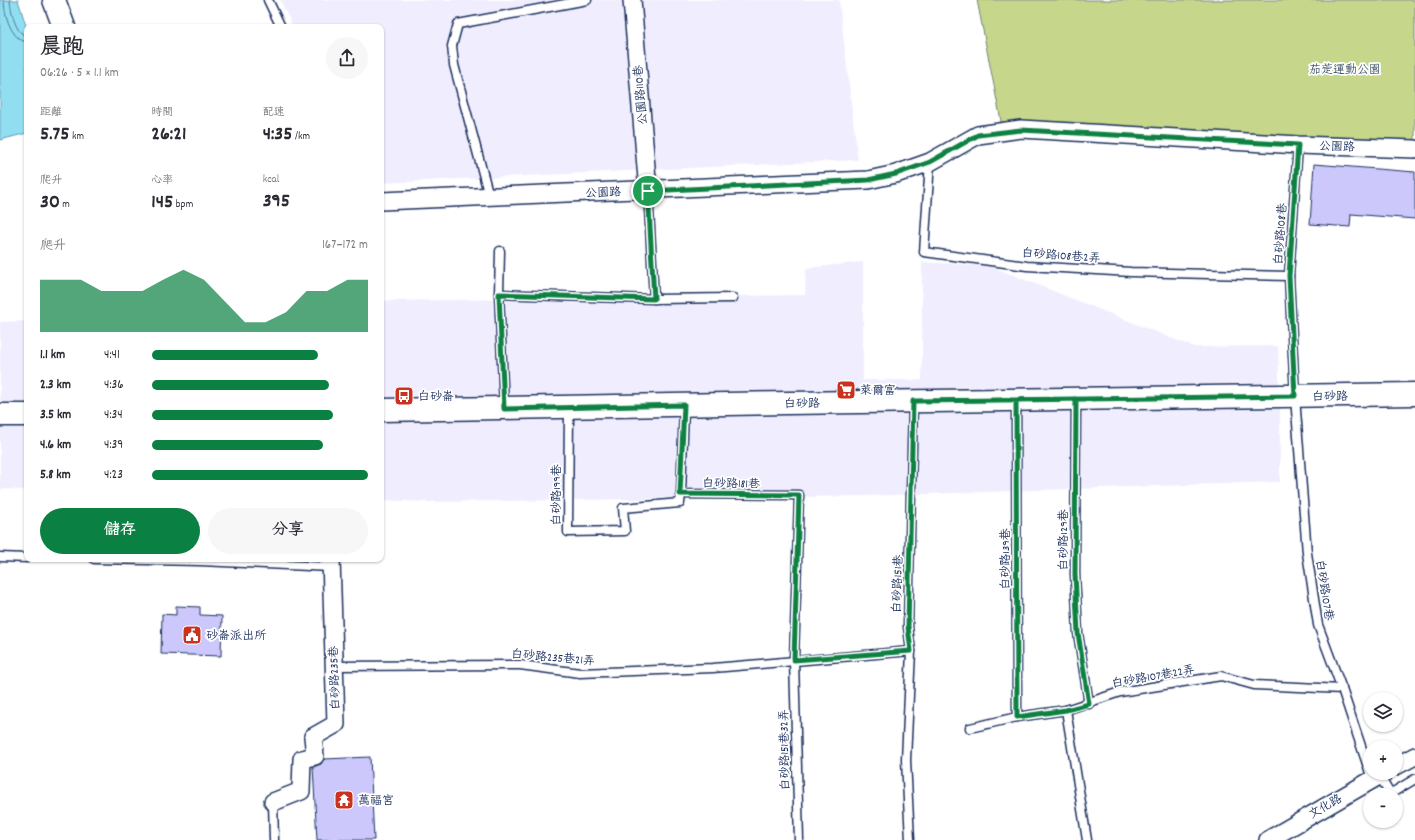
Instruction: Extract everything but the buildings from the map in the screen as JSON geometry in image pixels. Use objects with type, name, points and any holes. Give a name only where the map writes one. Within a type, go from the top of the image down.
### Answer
[{"type":"street","points":[[54,0],[63,24]]},
{"type":"street","name":"公園路110巷","points":[[632,0],[648,191]]},
{"type":"street","name":"公園路","points":[[384,201],[648,191],[868,180],[896,174],[930,162],[978,135],[1021,130],[1298,145],[1415,149]]},
{"type":"street","name":"白砂路","points":[[384,410],[1415,394]]},
{"type":"street","points":[[0,415],[24,415]]},
{"type":"street","name":"白砂路235巷","points":[[274,802],[301,791],[302,759],[315,756],[313,737],[336,724],[331,563]]},
{"type":"street","points":[[1403,762],[1415,756]]},
{"type":"street","name":"文化路","points":[[1268,840],[1371,780]]},
{"type":"lane","points":[[268,0],[280,24]]},
{"type":"lane","points":[[489,196],[454,65],[452,46],[458,24],[588,0]]},
{"type":"lane","name":"白砂路108巷","points":[[1295,396],[1289,276],[1298,145]]},
{"type":"lane","name":"白砂路108巷2弄","points":[[930,162],[924,252],[1027,266],[1131,272],[1289,276]]},
{"type":"lane","points":[[648,191],[654,299]]},
{"type":"lane","points":[[500,251],[499,294],[504,409]]},
{"type":"lane","points":[[499,294],[654,299],[733,298]]},
{"type":"lane","name":"白砂路107巷","points":[[1295,396],[1307,553],[1318,625],[1363,740]]},
{"type":"lane","name":"白砂路129巷","points":[[1076,399],[1075,574],[1078,633],[1089,704]]},
{"type":"lane","name":"白砂路139巷","points":[[1016,400],[1017,717]]},
{"type":"lane","name":"白砂路151巷","points":[[910,840],[906,760],[911,651],[908,627],[913,401]]},
{"type":"lane","points":[[680,494],[684,405]]},
{"type":"lane","name":"白砂路199巷","points":[[569,407],[568,532],[625,531],[623,508],[680,503],[680,494]]},
{"type":"lane","name":"白砂路181巷","points":[[680,494],[799,495]]},
{"type":"lane","name":"白砂路151巷32弄","points":[[799,495],[794,660],[799,840]]},
{"type":"lane","points":[[0,557],[24,558]]},
{"type":"lane","points":[[287,562],[331,563]]},
{"type":"lane","points":[[794,660],[911,651]]},
{"type":"lane","name":"白砂路235巷21弄","points":[[334,666],[520,665],[580,673],[712,668],[794,660]]},
{"type":"lane","name":"白砂路107巷22弄","points":[[970,728],[1017,717],[1066,710],[1089,704],[1120,692],[1221,676],[1254,686],[1342,689]]},
{"type":"lane","points":[[1066,710],[1087,840]]},
{"type":"lane","name":"白砂路107巷","points":[[1381,780],[1390,794],[1415,780]]},
{"type":"lane","points":[[274,802],[274,840]]},
{"type":"shaded area","points":[[280,0],[839,0],[858,160],[384,183],[384,24],[292,24]]},
{"type":"shaded area","points":[[863,262],[863,380],[922,380],[922,262],[990,266],[1194,347],[1278,346],[1280,482],[865,496],[425,502],[384,500],[384,301],[805,295],[806,268]]},
{"type":"shaded area","points":[[24,321],[24,490],[0,489],[0,322]]},
{"type":"green space","name":"茄萣運動公園","points":[[977,0],[1415,0],[1415,141],[1002,126]]},
{"type":"water","points":[[0,0],[18,0],[25,24],[24,24],[24,134],[0,140]]},
{"type":"place","name":"萊爾富","points":[[846,390]]},
{"type":"place","name":"白砂崙","points":[[404,396]]},
{"type":"place","name":"砂崙派出所","points":[[192,635]]},
{"type":"place","name":"萬福宮","points":[[344,800]]},
{"type":"route","points":[[648,191],[654,299],[499,294],[504,409],[684,405],[680,494],[799,495],[794,660],[911,651],[908,627],[913,401],[1076,399],[1075,574],[1078,633],[1089,704],[1066,710],[1017,717],[1016,400],[1076,399],[1295,396],[1289,276],[1298,145],[1021,130],[1001,131],[978,135],[930,162],[896,174],[868,180],[648,191]]}]
